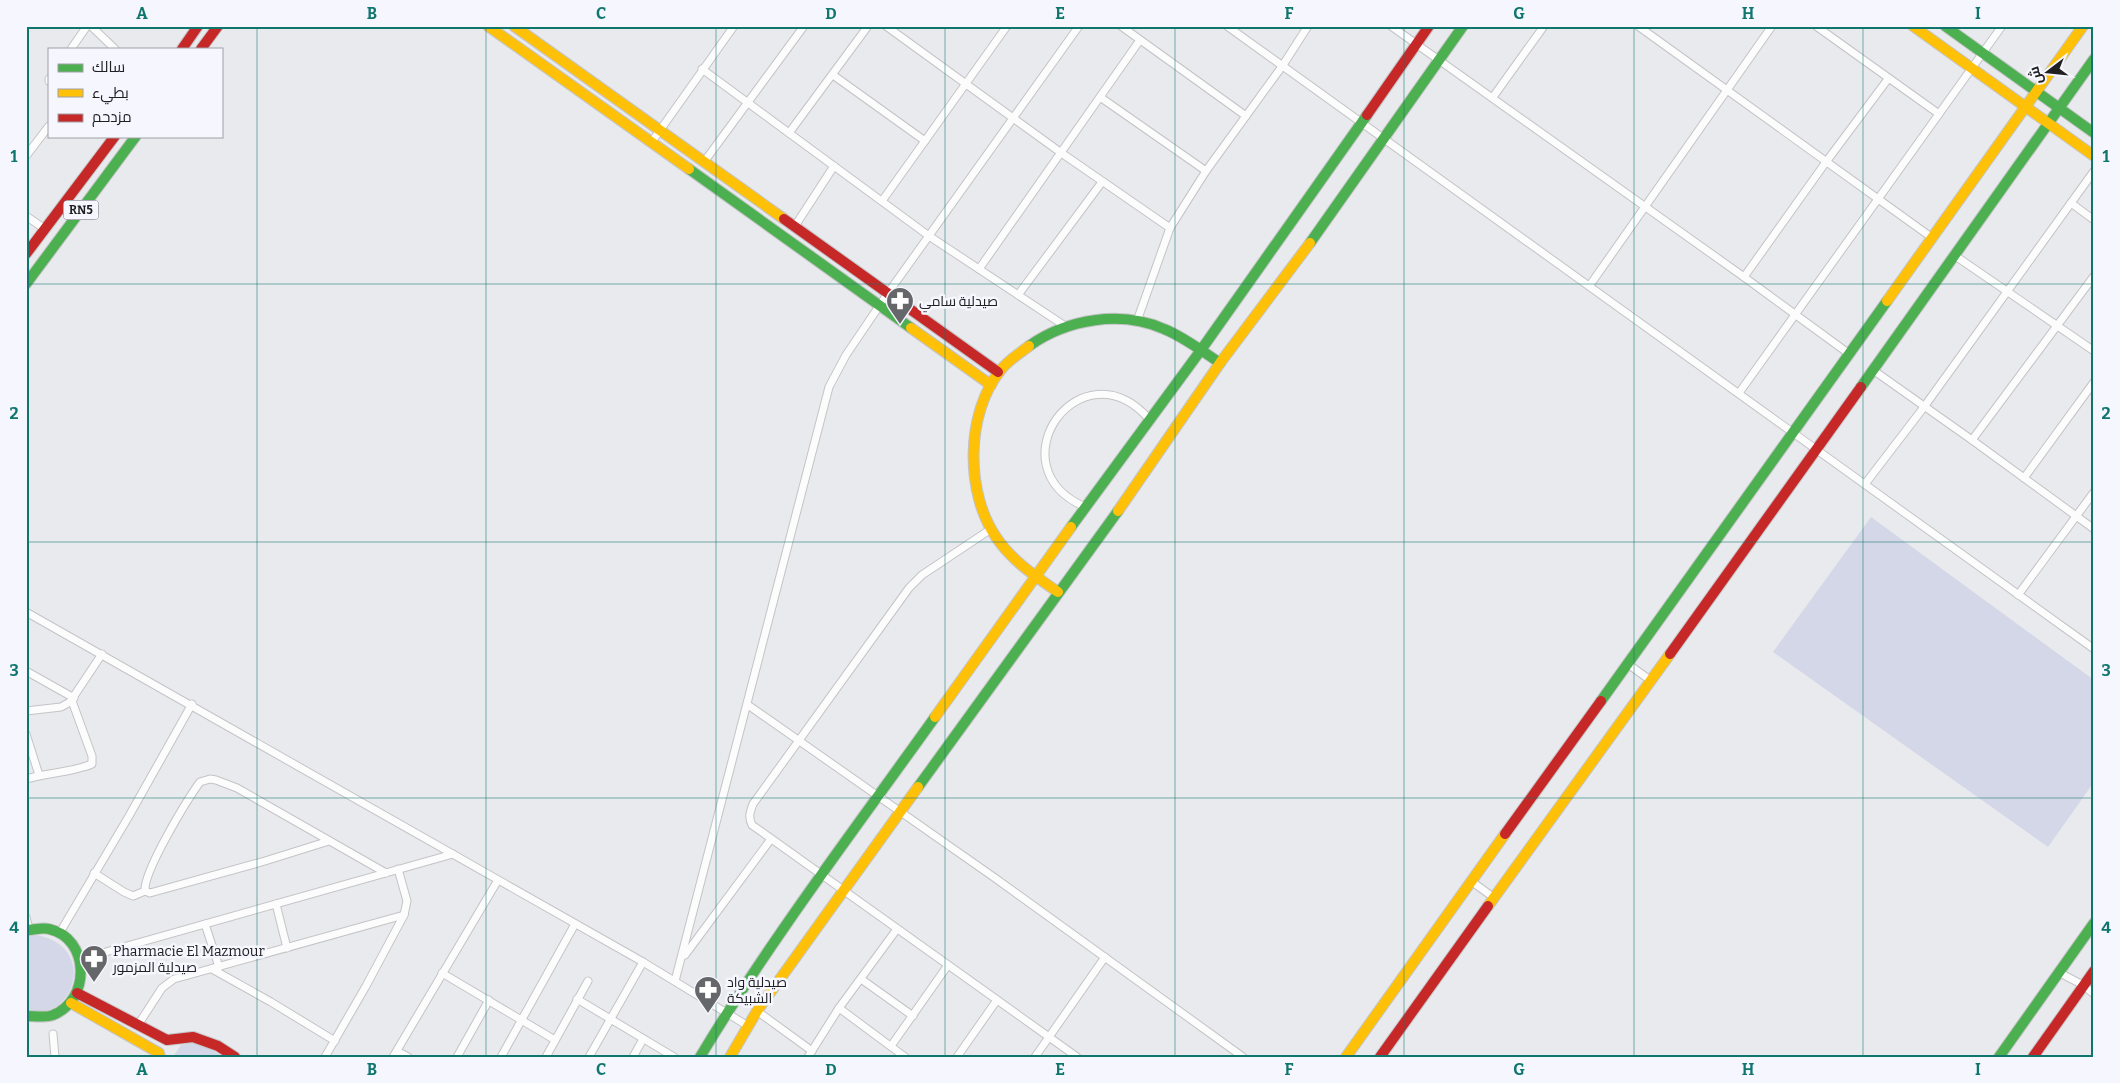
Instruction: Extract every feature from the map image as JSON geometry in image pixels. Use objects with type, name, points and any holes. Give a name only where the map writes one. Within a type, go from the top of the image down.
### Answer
[{"type":"street","points":[[72,48],[87,26]]},
{"type":"street","points":[[91,26],[111,47]]},
{"type":"street","points":[[183,48],[198,26]]},
{"type":"street","points":[[202,48],[218,26]]},
{"type":"street","points":[[488,26],[991,384]]},
{"type":"street","points":[[514,26],[998,372]]},
{"type":"street","points":[[651,142],[734,26]]},
{"type":"street","points":[[704,162],[804,26]]},
{"type":"street","points":[[789,133],[868,26]]},
{"type":"street","points":[[886,26],[1012,118],[1170,228]]},
{"type":"street","points":[[676,981],[829,387],[846,355],[888,293],[1079,26]]},
{"type":"street","points":[[1121,26],[1246,116]]},
{"type":"street","points":[[1227,26],[2094,648]]},
{"type":"street","points":[[1137,320],[1170,228],[1206,171],[1283,65],[1308,26]]},
{"type":"street","points":[[1391,26],[1493,97],[1848,353]]},
{"type":"street","points":[[700,1057],[727,1012],[877,797],[1085,507],[1201,350],[1429,26]]},
{"type":"street","points":[[730,1057],[757,1011],[1058,592],[1125,502],[1220,363],[1311,242],[1463,26]]},
{"type":"street","points":[[1493,97],[1544,26]]},
{"type":"street","points":[[1638,26],[1931,237]]},
{"type":"street","points":[[1590,285],[1772,26]]},
{"type":"street","points":[[1816,26],[1939,114]]},
{"type":"street","points":[[1913,26],[2094,156]]},
{"type":"street","points":[[1945,26],[2094,133]]},
{"type":"street","points":[[1738,392],[1796,315],[2002,26]]},
{"type":"street","points":[[1346,1057],[2083,26]]},
{"type":"street","points":[[882,201],[1006,27]]},
{"type":"street","points":[[978,269],[1140,40]]},
{"type":"street","points":[[1380,1057],[1493,897],[1817,449],[2094,59]]},
{"type":"street","points":[[702,70],[929,236],[1064,326]]},
{"type":"street","points":[[833,75],[925,141]]},
{"type":"street","points":[[1744,277],[1888,79]]},
{"type":"street","points":[[1100,97],[1206,171]]},
{"type":"street","points":[[26,156],[48,127]]},
{"type":"street","name":"RN5","points":[[26,254],[113,138]]},
{"type":"street","name":"RN5","points":[[26,284],[135,138]]},
{"type":"street","points":[[795,226],[834,166]]},
{"type":"street","points":[[1865,484],[1924,406],[2094,171]]},
{"type":"street","points":[[1018,295],[1102,182]]},
{"type":"street","points":[[2071,203],[2094,220]]},
{"type":"street","points":[[26,216],[45,229]]},
{"type":"street","points":[[1954,255],[2094,351]]},
{"type":"street","points":[[1972,440],[2094,276]]},
{"type":"street","points":[[1058,592],[1035,576],[1008,552],[991,529],[978,499],[974,484],[972,460],[974,436],[980,413],[991,384],[998,372],[1032,344],[1064,326],[1101,319],[1137,320],[1171,331],[1220,363]]},
{"type":"street","points":[[1873,370],[2094,529]]},
{"type":"street","points":[[2024,478],[2094,382]]},
{"type":"street","points":[[1085,507],[1072,501],[1062,493],[1053,482],[1047,470],[1044,456],[1045,442],[1055,418],[1065,407],[1076,400],[1089,395],[1102,394],[1116,396],[1129,401],[1149,419]]},
{"type":"street","points":[[2018,595],[2094,492]]},
{"type":"street","points":[[991,529],[916,580],[750,812],[750,821],[752,825],[771,839],[1077,1057]]},
{"type":"street","points":[[26,612],[192,704],[643,962],[748,1026]]},
{"type":"street","points":[[26,711],[61,707],[73,699],[102,654]]},
{"type":"street","points":[[1628,664],[1650,680]]},
{"type":"street","points":[[26,671],[73,699],[92,756],[92,764],[78,769],[68,769],[26,779]]},
{"type":"street","points":[[58,934],[129,816],[192,704]]},
{"type":"street","points":[[748,705],[1105,957],[1243,1057]]},
{"type":"street","points":[[26,734],[39,775]]},
{"type":"street","points":[[145,891],[146,880],[154,863],[196,788],[204,780],[216,780],[237,788],[386,873]]},
{"type":"street","points":[[681,959],[771,839]]},
{"type":"street","points":[[94,873],[130,895],[145,891],[150,893],[329,841]]},
{"type":"street","points":[[80,959],[453,854]]},
{"type":"street","points":[[325,1057],[404,915],[407,901],[398,870]]},
{"type":"street","points":[[408,1057],[395,1054],[498,880]]},
{"type":"street","points":[[1471,881],[1493,897]]},
{"type":"street","points":[[276,904],[287,948]]},
{"type":"street","points":[[138,1025],[167,984],[174,979],[404,915]]},
{"type":"street","points":[[26,918],[28,929],[44,929],[58,934],[70,942],[80,959],[83,971],[82,983],[65,1010],[37,1018],[26,1016]]},
{"type":"street","points":[[1999,1057],[2094,923]]},
{"type":"street","points":[[204,924],[215,968],[334,1041]]},
{"type":"street","points":[[501,1057],[575,924]]},
{"type":"street","points":[[757,1011],[810,1054],[839,1008],[897,929]]},
{"type":"street","points":[[1036,1057],[1105,957]]},
{"type":"street","points":[[590,1057],[643,962]]},
{"type":"street","points":[[891,1046],[948,965]]},
{"type":"street","points":[[2033,1057],[2094,971]]},
{"type":"street","points":[[2058,972],[2083,985],[2094,994]]},
{"type":"street","points":[[442,973],[555,1040]]},
{"type":"street","points":[[861,979],[913,1016]]},
{"type":"street","points":[[546,1057],[588,980]]},
{"type":"street","points":[[77,993],[167,1040],[193,1038],[218,1046],[235,1057]]},
{"type":"street","points":[[577,999],[674,1057]]},
{"type":"street","points":[[457,1057],[489,1000]]},
{"type":"street","points":[[957,1057],[997,1000]]},
{"type":"street","points":[[71,1003],[160,1055],[167,1040]]},
{"type":"street","points":[[839,1008],[905,1057]]},
{"type":"street","points":[[53,1034],[55,1057]]},
{"type":"street","points":[[633,1057],[643,1039]]},
{"type":"shaded area","points":[[1871,517],[2094,680],[2094,782],[2048,847],[1773,652]]},
{"type":"shaded area","points":[[36,935],[56,942],[68,953],[73,968],[73,982],[67,996],[56,1006],[43,1012],[26,1010],[26,936]]},
{"type":"shaded area","points":[[199,1043],[224,1057],[173,1057],[181,1045]]},
{"type":"traffic: fast","points":[[1310,243],[1463,26]]},
{"type":"traffic: fast","points":[[1945,26],[2094,133]]},
{"type":"traffic: fast","points":[[1861,387],[2094,59]]},
{"type":"traffic: fast","points":[[1071,527],[1201,350],[1367,115]]},
{"type":"traffic: fast","points":[[26,284],[135,138]]},
{"type":"traffic: fast","points":[[689,169],[911,328]]},
{"type":"traffic: fast","points":[[1601,701],[1887,301]]},
{"type":"traffic: fast","points":[[1029,346],[1060,329],[1077,324],[1095,320],[1130,320],[1147,323],[1171,332],[1193,344],[1220,363]]},
{"type":"traffic: fast","points":[[918,787],[1118,511]]},
{"type":"traffic: fast","points":[[700,1057],[784,927],[935,717]]},
{"type":"traffic: fast","points":[[1999,1057],[2094,923]]},
{"type":"traffic: fast","points":[[26,930],[47,928],[63,935],[72,944],[78,956],[81,970],[79,984],[74,996],[65,1007],[50,1016],[26,1016]]},
{"type":"traffic: slow","points":[[488,26],[689,169]]},
{"type":"traffic: slow","points":[[514,26],[784,219]]},
{"type":"traffic: slow","points":[[1913,26],[2094,156]]},
{"type":"traffic: slow","points":[[1887,301],[2083,26]]},
{"type":"traffic: slow","points":[[1118,511],[1220,363],[1310,243]]},
{"type":"traffic: slow","points":[[911,328],[991,385]]},
{"type":"traffic: slow","points":[[1029,346],[1003,367],[989,388],[981,408],[976,430],[975,476],[979,498],[986,519],[996,537],[1016,560],[1058,592]]},
{"type":"traffic: slow","points":[[935,717],[1071,527]]},
{"type":"traffic: slow","points":[[1488,906],[1670,654]]},
{"type":"traffic: slow","points":[[730,1057],[757,1011],[918,787]]},
{"type":"traffic: slow","points":[[1346,1057],[1505,834]]},
{"type":"traffic: slow","points":[[71,1003],[159,1053],[160,1057]]},
{"type":"traffic: jam","points":[[183,48],[198,26]]},
{"type":"traffic: jam","points":[[202,48],[218,26]]},
{"type":"traffic: jam","points":[[1367,115],[1429,26]]},
{"type":"traffic: jam","points":[[26,254],[113,138]]},
{"type":"traffic: jam","points":[[784,219],[998,372]]},
{"type":"traffic: jam","points":[[1670,654],[1861,387]]},
{"type":"traffic: jam","points":[[1505,834],[1601,701]]},
{"type":"traffic: jam","points":[[1380,1057],[1488,906]]},
{"type":"traffic: jam","points":[[2033,1057],[2094,971]]},
{"type":"traffic: jam","points":[[77,993],[167,1040],[193,1037],[218,1046],[235,1057]]},
{"type":"place","name":"صيدلية سامي","points":[[900,325]]},
{"type":"place","name":"Pharmacie El Mazmour صيدلية المزمور","points":[[94,983]]},
{"type":"place","name":"صيدلية واد الشبيكة","points":[[708,1014]]}]
